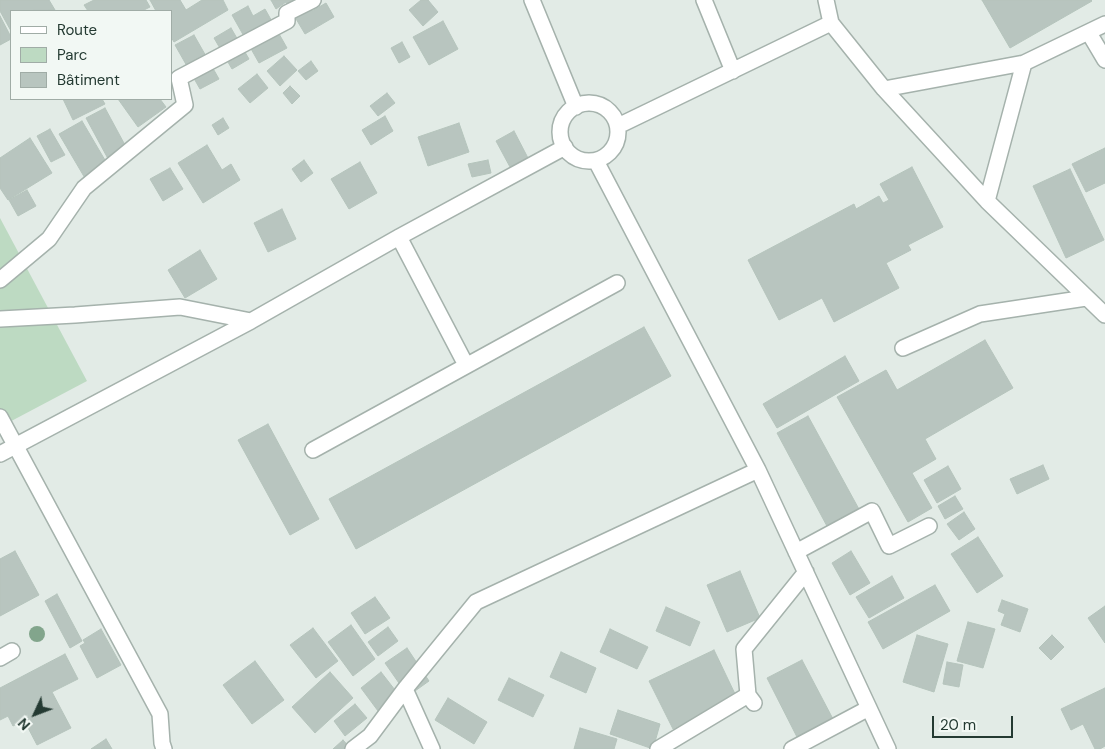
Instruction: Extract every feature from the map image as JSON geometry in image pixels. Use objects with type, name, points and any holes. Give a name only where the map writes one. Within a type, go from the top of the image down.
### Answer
[{"type":"street","points":[[0,280],[49,239],[84,188],[185,105],[179,78],[287,21],[287,13],[313,0]]},
{"type":"street","points":[[532,0],[576,106]]},
{"type":"street","points":[[704,0],[733,70]]},
{"type":"street","points":[[826,0],[831,23],[884,89],[987,201],[1105,315]]},
{"type":"street","points":[[618,126],[831,23]]},
{"type":"street","points":[[884,89],[1024,63],[1105,24]]},
{"type":"street","points":[[1089,33],[1105,32]]},
{"type":"street","points":[[1089,33],[1105,60]]},
{"type":"street","points":[[987,201],[1024,63]]},
{"type":"street","points":[[586,103],[606,108],[618,126],[618,137],[614,148],[606,156],[588,162],[578,160],[570,154],[564,148],[561,139],[560,129],[568,112],[576,106],[586,103]]},
{"type":"street","points":[[0,454],[251,322],[399,237],[564,148]]},
{"type":"street","points":[[596,160],[758,470],[888,749]]},
{"type":"street","points":[[399,237],[466,365]]},
{"type":"street","points":[[312,450],[617,283]]},
{"type":"street","points":[[903,348],[980,314],[1086,298]]},
{"type":"street","points":[[0,319],[180,307],[251,322]]},
{"type":"street","points":[[0,417],[160,714],[164,749]]},
{"type":"street","points":[[353,749],[370,736],[405,689],[476,602],[758,470]]},
{"type":"street","points":[[796,552],[872,511],[889,546],[928,526]]},
{"type":"street","points":[[658,749],[751,699],[744,649],[806,572]]},
{"type":"street","points":[[405,689],[432,749]]},
{"type":"street","points":[[792,749],[869,708]]},
{"type":"green space","points":[[0,218],[87,381],[0,427]]},
{"type":"building","points":[[0,0],[49,0],[55,10],[10,10],[10,29],[0,11]]},
{"type":"building","points":[[94,0],[146,0],[150,7],[144,10],[87,10],[84,5]]},
{"type":"building","points":[[150,0],[180,0],[186,10],[202,0],[223,0],[228,10],[174,42],[172,39],[172,10],[155,10]]},
{"type":"building","points":[[271,0],[305,0],[312,11],[326,3],[334,17],[305,34],[286,2],[276,9]]},
{"type":"building","points":[[421,0],[428,0],[438,12],[423,26],[409,10]]},
{"type":"building","points":[[982,0],[1091,0],[1092,1],[1010,48]]},
{"type":"building","points":[[248,6],[253,16],[265,9],[287,48],[259,63],[232,15]]},
{"type":"building","points":[[0,16],[10,35],[10,40],[0,45]]},
{"type":"building","points":[[443,21],[458,49],[429,65],[413,37]]},
{"type":"building","points":[[231,28],[249,59],[232,69],[214,38]]},
{"type":"building","points":[[194,35],[219,79],[200,89],[175,45]]},
{"type":"building","points":[[402,42],[410,57],[399,63],[391,48]]},
{"type":"building","points":[[284,56],[297,70],[280,86],[267,71]]},
{"type":"building","points":[[311,61],[318,71],[306,80],[298,71]]},
{"type":"building","points":[[257,74],[268,88],[250,103],[238,89]]},
{"type":"building","points":[[290,86],[300,96],[292,104],[283,93]]},
{"type":"building","points":[[387,93],[395,103],[378,116],[370,106]]},
{"type":"building","points":[[63,100],[103,100],[105,104],[73,120]]},
{"type":"building","points":[[119,100],[161,100],[166,107],[138,127]]},
{"type":"building","points":[[105,108],[132,158],[113,168],[86,118]]},
{"type":"building","points":[[385,116],[393,131],[371,145],[362,130]]},
{"type":"building","points":[[223,118],[229,128],[218,135],[212,125]]},
{"type":"building","points":[[82,121],[112,172],[89,185],[59,134]]},
{"type":"building","points":[[459,123],[469,152],[428,166],[418,137]]},
{"type":"building","points":[[50,129],[65,155],[51,162],[37,136]]},
{"type":"building","points":[[514,131],[528,158],[510,167],[496,141]]},
{"type":"building","points":[[30,138],[52,173],[8,200],[0,188],[0,158]]},
{"type":"building","points":[[207,145],[222,170],[231,164],[240,180],[203,203],[178,163]]},
{"type":"building","points":[[1105,148],[1105,183],[1086,192],[1072,164]]},
{"type":"building","points":[[304,160],[313,173],[301,182],[292,169]]},
{"type":"building","points":[[488,160],[491,173],[472,177],[468,164]]},
{"type":"building","points":[[360,162],[377,193],[349,209],[331,179]]},
{"type":"building","points":[[912,167],[943,227],[908,245],[911,250],[886,263],[899,288],[834,322],[822,298],[779,320],[748,260],[854,204],[856,209],[879,196],[883,203],[889,200],[880,184]]},
{"type":"building","points":[[170,168],[183,189],[163,201],[150,179]]},
{"type":"building","points":[[1070,169],[1104,240],[1066,258],[1033,186]]},
{"type":"building","points":[[27,190],[36,206],[18,216],[9,200]]},
{"type":"building","points":[[282,209],[296,239],[268,252],[254,223]]},
{"type":"building","points":[[200,250],[217,279],[185,298],[168,270]]},
{"type":"building","points":[[644,327],[671,376],[356,549],[329,499]]},
{"type":"building","points":[[985,340],[1013,388],[925,439],[936,459],[912,473],[932,508],[908,522],[837,397],[886,370],[897,390]]},
{"type":"building","points":[[845,356],[859,381],[777,428],[763,404]]},
{"type":"building","points":[[808,416],[860,511],[828,528],[777,433]]},
{"type":"building","points":[[268,424],[319,519],[290,535],[238,440]]},
{"type":"building","points":[[1043,465],[1049,479],[1017,494],[1010,479]]},
{"type":"building","points":[[948,466],[961,489],[937,503],[924,480]]},
{"type":"building","points":[[955,496],[963,509],[945,519],[938,506]]},
{"type":"building","points":[[964,512],[975,529],[959,540],[947,524]]},
{"type":"building","points":[[978,537],[1003,576],[977,593],[951,554]]},
{"type":"building","points":[[15,551],[39,595],[0,616],[0,559]]},
{"type":"building","points":[[851,551],[870,583],[850,595],[832,563]]},
{"type":"building","points":[[740,571],[760,618],[727,632],[707,585]]},
{"type":"building","points":[[892,576],[904,598],[869,618],[856,597]]},
{"type":"building","points":[[935,585],[950,611],[883,649],[868,622]]},
{"type":"building","points":[[57,594],[82,641],[70,648],[45,601]]},
{"type":"building","points":[[375,597],[390,618],[365,634],[351,613]]},
{"type":"building","points":[[1002,600],[1028,609],[1020,632],[1001,625],[1005,614],[998,611]]},
{"type":"building","points":[[1105,606],[1105,643],[1088,618]]},
{"type":"building","points":[[666,607],[700,622],[690,646],[656,631]]},
{"type":"building","points":[[968,622],[995,629],[983,668],[957,661]]},
{"type":"building","points":[[351,625],[375,659],[353,676],[328,642]]},
{"type":"building","points":[[388,627],[398,641],[378,656],[368,642]]},
{"type":"building","points":[[313,628],[338,661],[316,678],[290,645]]},
{"type":"building","points":[[101,629],[121,665],[97,678],[80,646],[85,643],[83,640]]},
{"type":"building","points":[[610,629],[648,647],[637,669],[600,652]]},
{"type":"building","points":[[917,635],[948,644],[934,692],[903,682]]},
{"type":"building","points":[[1052,635],[1064,647],[1051,660],[1039,648]]},
{"type":"building","points":[[407,648],[429,681],[408,696],[385,663]]},
{"type":"building","points":[[714,650],[737,698],[673,729],[649,681]]},
{"type":"building","points":[[561,652],[596,668],[586,693],[550,677]]},
{"type":"building","points":[[65,654],[78,679],[52,692],[71,728],[37,745],[24,720],[13,726],[8,716],[0,720],[0,688]]},
{"type":"building","points":[[802,660],[833,719],[797,737],[767,678]]},
{"type":"building","points":[[255,661],[284,700],[252,724],[223,685]]},
{"type":"building","points":[[947,662],[963,665],[959,687],[943,684]]},
{"type":"building","points":[[330,672],[353,698],[315,733],[292,707]]},
{"type":"building","points":[[381,672],[402,699],[381,715],[361,688]]},
{"type":"building","points":[[509,678],[544,695],[533,717],[498,700]]},
{"type":"building","points":[[1105,688],[1105,746],[1095,749],[1083,724],[1071,730],[1061,709]]},
{"type":"building","points":[[448,698],[487,722],[474,744],[435,720]]},
{"type":"building","points":[[355,704],[367,718],[345,736],[334,721]]},
{"type":"building","points":[[618,710],[660,724],[653,749],[610,734]]},
{"type":"building","points":[[580,728],[617,739],[614,749],[574,749]]},
{"type":"building","points":[[106,739],[112,749],[91,749]]},
{"type":"building","points":[[343,740],[351,749],[333,749]]}]
